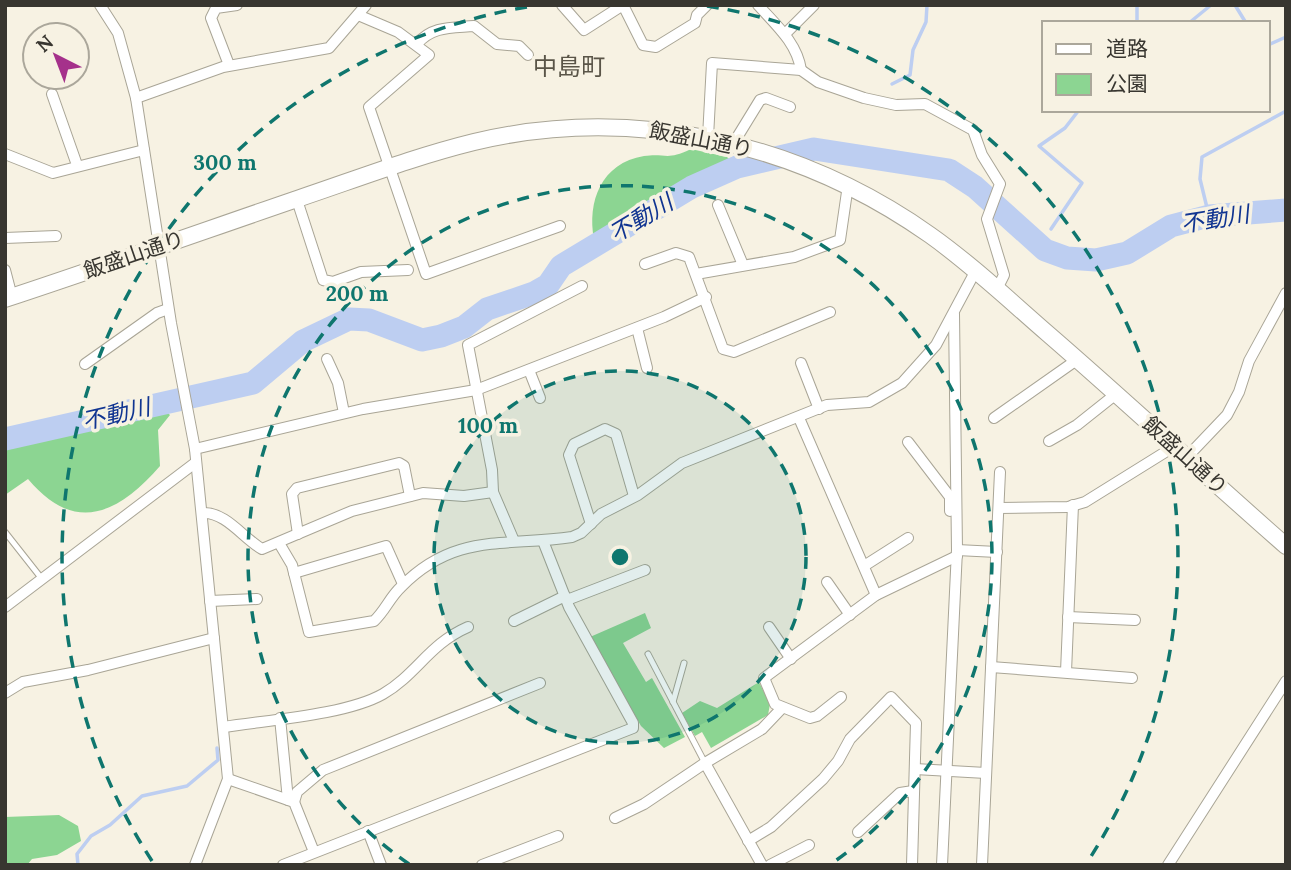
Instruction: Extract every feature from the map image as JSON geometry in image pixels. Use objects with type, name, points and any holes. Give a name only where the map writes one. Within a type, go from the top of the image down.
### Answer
[{"type":"street","points":[[100,5],[118,33],[136,98],[168,309],[195,449],[203,513],[228,779],[195,865]]},
{"type":"street","points":[[229,65],[211,18],[216,8],[237,5]]},
{"type":"street","points":[[562,5],[584,30],[623,5],[643,45],[656,47],[695,23],[697,15],[707,5]]},
{"type":"street","points":[[758,5],[785,34],[799,56],[801,70]]},
{"type":"street","points":[[785,34],[814,5]]},
{"type":"street","points":[[136,98],[229,65],[329,48],[360,9],[417,44],[429,55],[369,107],[426,274],[560,226]]},
{"type":"street","points":[[417,44],[426,33],[435,29],[474,26],[497,44],[519,46],[528,55]]},
{"type":"street","points":[[708,137],[712,63],[801,70],[818,82],[864,98],[896,105],[925,104],[938,109],[973,130],[982,155],[998,179],[1000,188],[987,219],[1004,275],[997,289]]},
{"type":"street","points":[[52,94],[77,165]]},
{"type":"street","points":[[733,144],[760,100],[766,98],[790,107]]},
{"type":"street","name":"飯盛山通り","points":[[9,298],[390,167],[475,142],[563,128],[621,127],[708,137],[794,162],[848,186],[932,237],[997,289],[1286,546]]},
{"type":"street","points":[[5,154],[52,173],[144,150]]},
{"type":"street","points":[[696,274],[794,257],[840,240],[848,186]]},
{"type":"street","points":[[297,200],[323,280],[333,282],[361,272],[408,270]]},
{"type":"street","points":[[718,205],[743,265]]},
{"type":"street","points":[[5,238],[56,236]]},
{"type":"street","points":[[645,264],[676,253],[689,257],[723,349],[734,352],[830,312]]},
{"type":"street","points":[[5,270],[9,298]]},
{"type":"street","points":[[279,542],[294,573],[309,632],[374,621],[403,584],[446,555],[480,543],[543,541],[572,537],[601,514],[634,496],[682,463],[820,409],[840,403],[869,402],[902,383],[936,345],[975,272]]},
{"type":"street","points":[[514,541],[493,492],[492,470],[468,345],[582,286]]},
{"type":"street","points":[[999,508],[1073,505],[1085,502],[1181,451],[1227,415],[1239,392],[1249,361],[1286,293]]},
{"type":"street","points":[[195,449],[344,414],[476,390],[637,328],[706,297]]},
{"type":"street","points":[[85,364],[157,313],[168,309]]},
{"type":"street","points":[[942,865],[955,555],[954,311]]},
{"type":"street","points":[[637,328],[647,368]]},
{"type":"street","points":[[327,359],[338,383],[344,414]]},
{"type":"street","points":[[994,418],[1077,359]]},
{"type":"street","points":[[801,363],[820,409]]},
{"type":"street","points":[[529,370],[540,398]]},
{"type":"street","points":[[1049,441],[1077,425],[1116,394]]},
{"type":"street","points":[[799,418],[876,595]]},
{"type":"street","points":[[591,524],[569,455],[574,444],[605,429],[616,434],[634,496]]},
{"type":"street","points":[[908,442],[950,497],[955,555]]},
{"type":"street","points":[[5,607],[195,463]]},
{"type":"street","points":[[298,534],[292,494],[297,488],[399,463],[404,466],[410,496]]},
{"type":"street","points":[[982,865],[1000,472]]},
{"type":"street","points":[[203,513],[212,513],[228,522],[248,541],[262,549],[352,511],[410,496],[423,493],[464,496],[493,492]]},
{"type":"street","points":[[1066,672],[1073,505]]},
{"type":"street","points":[[864,566],[908,538]]},
{"type":"street","points":[[283,865],[633,727],[566,598],[543,541]]},
{"type":"street","points":[[294,573],[386,546],[403,584]]},
{"type":"street","points":[[841,696],[817,716],[810,718],[775,704],[764,678],[876,595],[955,555],[997,552]]},
{"type":"street","points":[[514,621],[566,598],[645,570]]},
{"type":"street","points":[[827,582],[850,615]]},
{"type":"street","points":[[210,601],[257,599]]},
{"type":"street","points":[[1068,617],[1136,620]]},
{"type":"street","points":[[224,727],[341,708],[382,695],[446,637],[468,627]]},
{"type":"street","points":[[769,627],[790,659]]},
{"type":"street","points":[[5,693],[23,682],[88,670],[214,638]]},
{"type":"street","points":[[991,667],[1132,678]]},
{"type":"street","points":[[1168,865],[1286,681]]},
{"type":"street","points":[[291,801],[296,792],[323,770],[540,683]]},
{"type":"street","points":[[748,841],[771,827],[823,779],[838,761],[850,739],[891,697],[916,723],[912,865]]},
{"type":"street","points":[[615,818],[644,804],[762,729],[782,708]]},
{"type":"street","points":[[280,718],[291,801],[314,852]]},
{"type":"street","points":[[705,763],[762,865]]},
{"type":"street","points":[[915,769],[986,773]]},
{"type":"street","points":[[228,779],[291,801]]},
{"type":"street","points":[[858,832],[900,793],[913,791]]},
{"type":"street","points":[[368,831],[381,865]]},
{"type":"street","points":[[482,865],[558,836]]},
{"type":"street","points":[[770,865],[809,845]]},
{"type":"lane","points":[[5,532],[42,579]]},
{"type":"lane","points":[[648,654],[705,763]]},
{"type":"lane","points":[[673,702],[684,663]]},
{"type":"green space","points":[[691,149],[727,157],[731,161],[673,187],[594,239],[592,225],[595,198],[607,176],[629,160],[652,155],[671,156]]},
{"type":"green space","points":[[163,408],[170,415],[158,430],[160,466],[144,483],[112,506],[96,512],[79,512],[63,507],[45,496],[28,479],[5,495],[5,442],[78,429]]},
{"type":"green space","points":[[645,613],[651,628],[623,643],[646,682],[652,678],[685,737],[664,748],[641,726],[590,637]]},
{"type":"green space","points":[[759,682],[770,704],[768,715],[711,748],[702,732],[695,736],[682,713],[700,701],[717,708]]},
{"type":"green space","points":[[59,815],[78,826],[81,841],[57,855],[32,859],[27,865],[5,865],[5,817]]},
{"type":"waterway","points":[[892,84],[910,75],[913,50],[926,22],[927,5]]},
{"type":"waterway","points":[[1137,5],[1137,21]]},
{"type":"waterway","points":[[1191,21],[1211,5]]},
{"type":"waterway","points":[[1235,5],[1245,21]]},
{"type":"waterway","points":[[1270,44],[1286,37]]},
{"type":"waterway","points":[[1209,216],[1200,179],[1202,157],[1286,111]]},
{"type":"waterway","points":[[1051,229],[1082,183],[1039,146],[1065,128],[1077,112]]},
{"type":"waterway","name":"不動川","points":[[5,439],[253,383],[303,341],[349,319],[369,320],[422,340],[441,336],[464,327],[487,309],[534,293],[548,285],[561,266],[692,187],[737,167],[814,149],[949,170],[975,187],[1045,250],[1067,258],[1096,260],[1127,253],[1171,226],[1209,216],[1286,210]]},
{"type":"waterway","points":[[78,865],[77,854],[91,836],[110,825],[142,796],[187,786],[218,760],[217,748]]},
{"type":"district","name":"中島町","points":[[569,67]]}]
